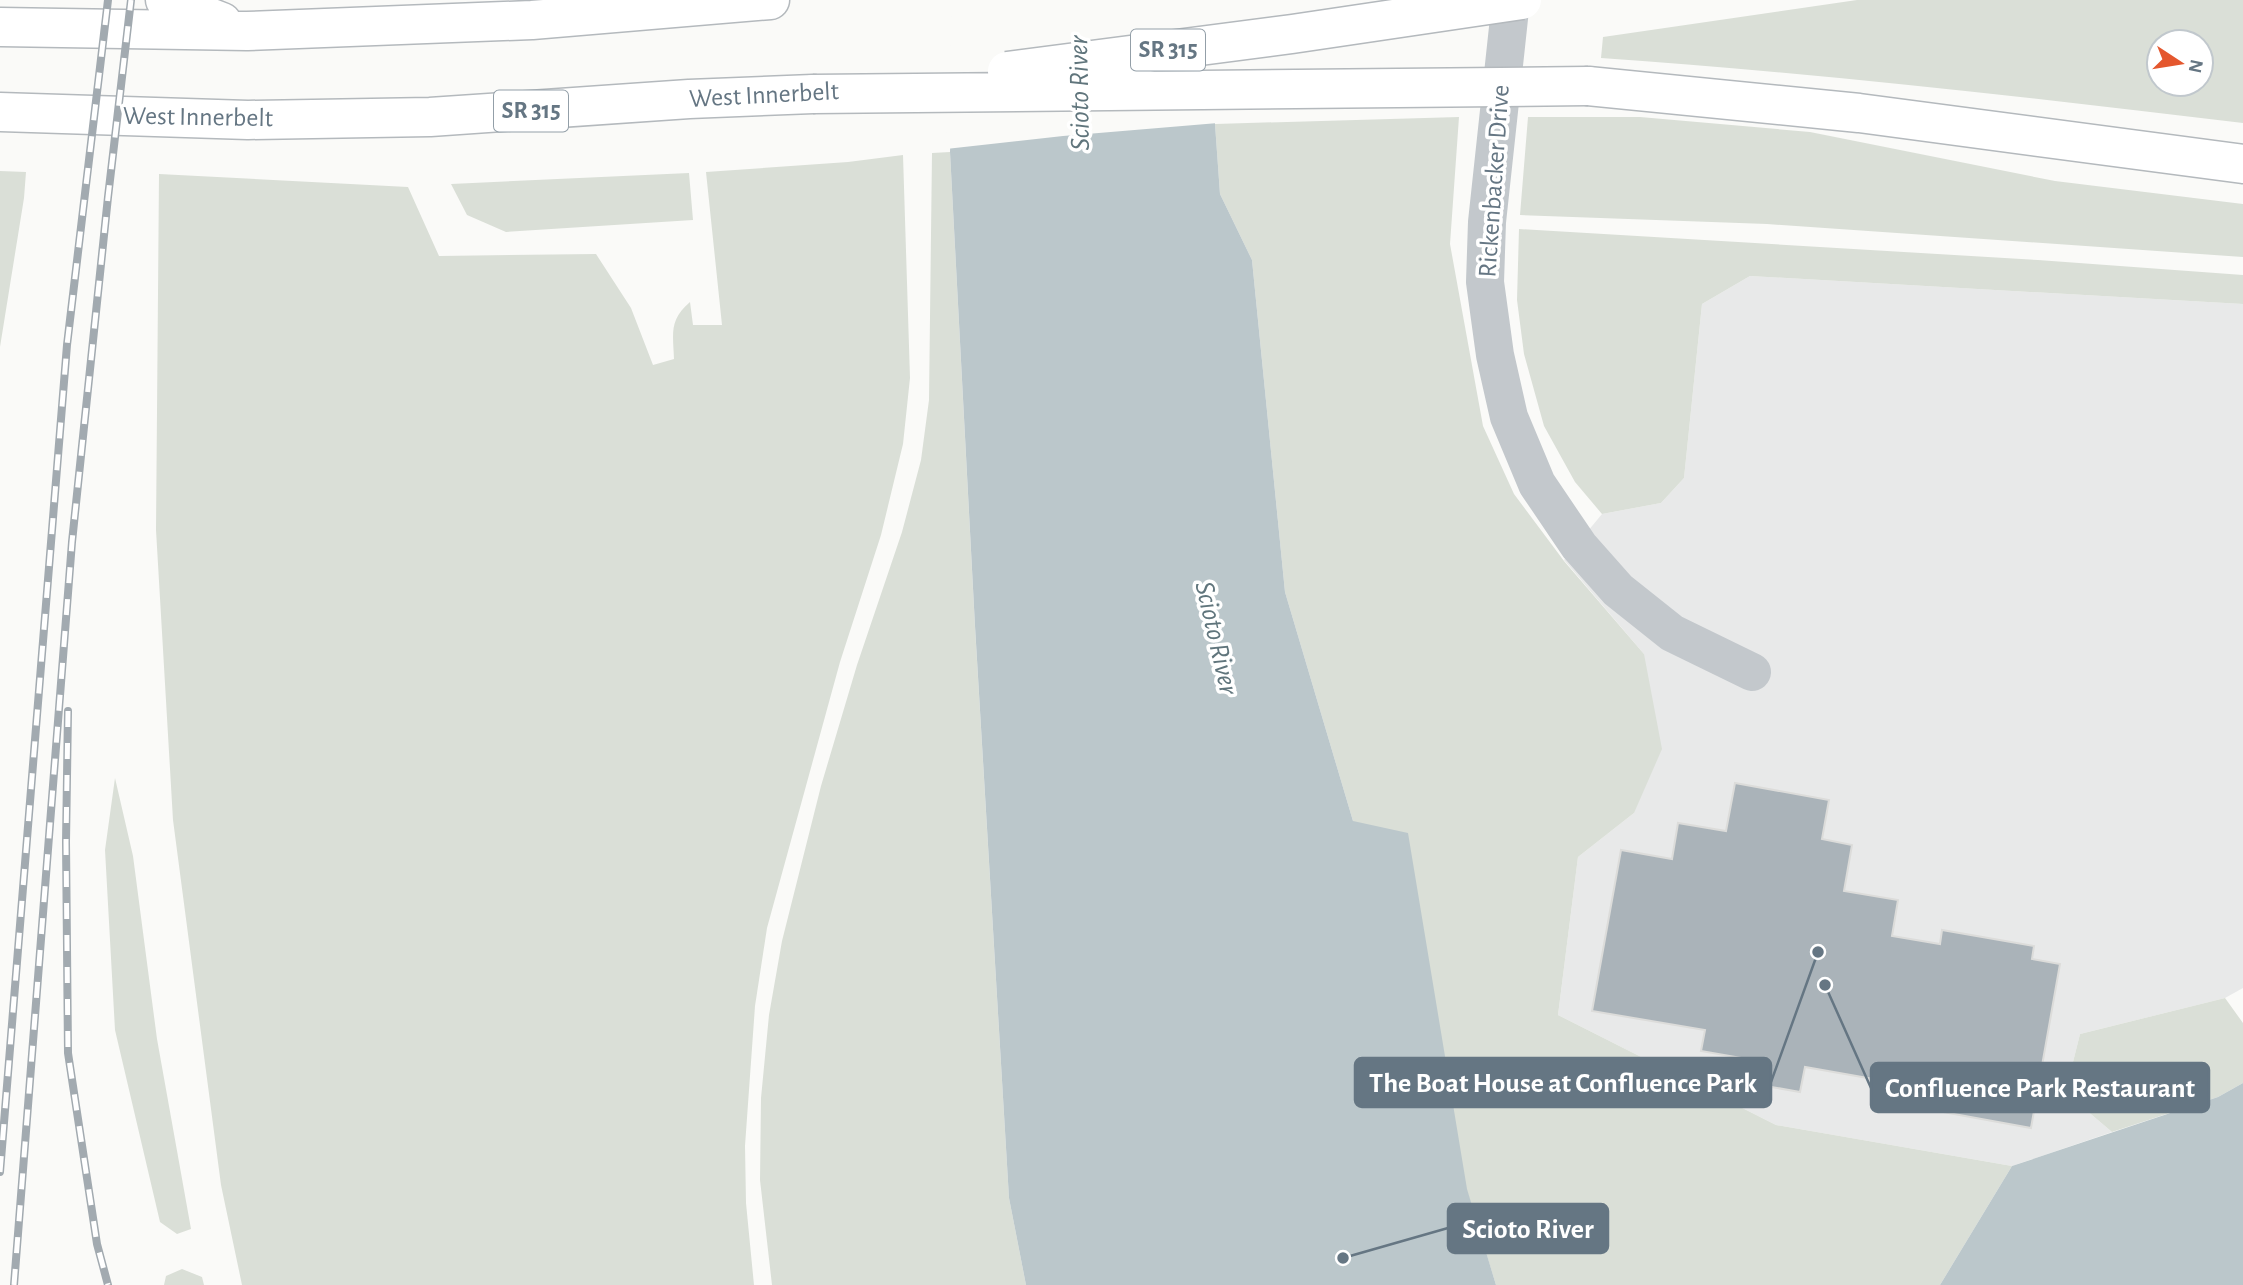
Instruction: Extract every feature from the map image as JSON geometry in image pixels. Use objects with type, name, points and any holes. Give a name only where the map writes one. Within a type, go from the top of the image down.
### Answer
[{"type":"highway","points":[[165,0],[247,32]]},
{"type":"highway","points":[[0,27],[247,32],[532,20],[770,0]]},
{"type":"highway","name":"West Innerbelt","points":[[0,111],[247,120],[430,117],[689,99],[813,94],[1278,36],[1522,0]]},
{"type":"highway","points":[[813,94],[1588,86],[1873,114],[2243,163]]},
{"type":"street","name":"Rickenbacker Drive","points":[[1511,0],[1492,167],[1485,282],[1494,355],[1508,416],[1536,484],[1579,546],[1618,590],[1672,633],[1752,672]]},
{"type":"shaded area","points":[[1857,0],[2243,0],[2243,123],[1922,86],[1601,58],[1603,37]]},
{"type":"shaded area","points":[[1459,117],[1450,244],[1483,426],[1514,494],[1564,561],[1644,654],[1662,749],[1634,813],[1578,857],[1558,1015],[1776,1125],[2012,1166],[1940,1285],[1496,1285],[1285,592],[1252,260],[1220,194],[1215,124]]},
{"type":"shaded area","points":[[1528,117],[1640,117],[1810,132],[2055,181],[2243,204],[2243,257],[1767,224],[1520,215]]},
{"type":"shaded area","points":[[950,152],[1009,1198],[1026,1285],[772,1285],[760,1180],[761,1098],[769,1015],[782,941],[821,786],[857,665],[902,532],[921,460],[929,400],[932,153]]},
{"type":"shaded area","points":[[903,155],[910,378],[903,444],[881,535],[840,662],[767,928],[755,1006],[745,1146],[746,1203],[754,1285],[242,1285],[221,1185],[173,820],[156,530],[159,174],[408,187],[439,256],[596,254],[631,308],[653,365],[674,359],[675,321],[690,302],[693,325],[722,325],[706,172],[848,162]]},
{"type":"shaded area","points":[[0,171],[26,172],[0,347]]},
{"type":"shaded area","points":[[689,173],[693,220],[506,232],[467,215],[451,184]]},
{"type":"shaded area","points":[[1519,229],[2243,275],[2243,304],[1750,276],[1702,304],[1684,478],[1661,503],[1602,514],[1575,482],[1544,426],[1524,354],[1517,300]]},
{"type":"shaded area","points":[[1750,276],[2243,304],[2243,988],[2225,998],[2080,1034],[2069,1078],[2079,1104],[2112,1132],[2012,1166],[1776,1125],[1558,1015],[1578,857],[1634,813],[1644,654],[1564,560],[1602,514],[1661,503],[1684,478],[1702,304]]},
{"type":"shaded area","points":[[115,778],[133,856],[157,1039],[191,1229],[177,1234],[160,1222],[115,1030],[105,850]]},
{"type":"shaded area","points":[[2225,998],[2243,1023],[2243,1083],[2218,1097],[2112,1132],[2079,1104],[2069,1078],[2080,1034]]},
{"type":"shaded area","points":[[182,1269],[202,1277],[204,1285],[164,1285],[166,1276]]},
{"type":"water","points":[[955,0],[1211,0],[1220,194],[1252,260],[1285,592],[1353,821],[1408,833],[1467,1189],[1496,1285],[1026,1285],[1009,1198],[975,626],[950,152]]},
{"type":"water","points":[[2243,1083],[2243,1285],[1940,1285],[2012,1166],[2218,1097]]},
{"type":"pier","points":[[952,0],[1215,0],[1218,123],[946,149]]},
{"type":"building","points":[[1735,783],[1829,800],[1822,839],[1852,845],[1844,891],[1898,900],[1892,936],[1940,944],[1942,930],[2034,946],[2032,959],[2060,964],[2031,1128],[1932,1110],[1936,1090],[1805,1067],[1800,1092],[1749,1083],[1753,1060],[1701,1051],[1705,1030],[1592,1011],[1621,850],[1672,859],[1678,823],[1726,831]]},
{"type":"railway","points":[[0,1172],[67,345],[108,0]]},
{"type":"railway","points":[[14,1285],[72,542],[131,0]]},
{"type":"railway","points":[[68,711],[68,1053],[97,1244],[108,1285]]},
{"type":"place","name":"The Boat House at Confluence Park","points":[[1818,952]]},
{"type":"place","name":"Confluence Park Restaurant","points":[[1825,985]]},
{"type":"place","name":"Scioto River","points":[[1343,1258]]}]
